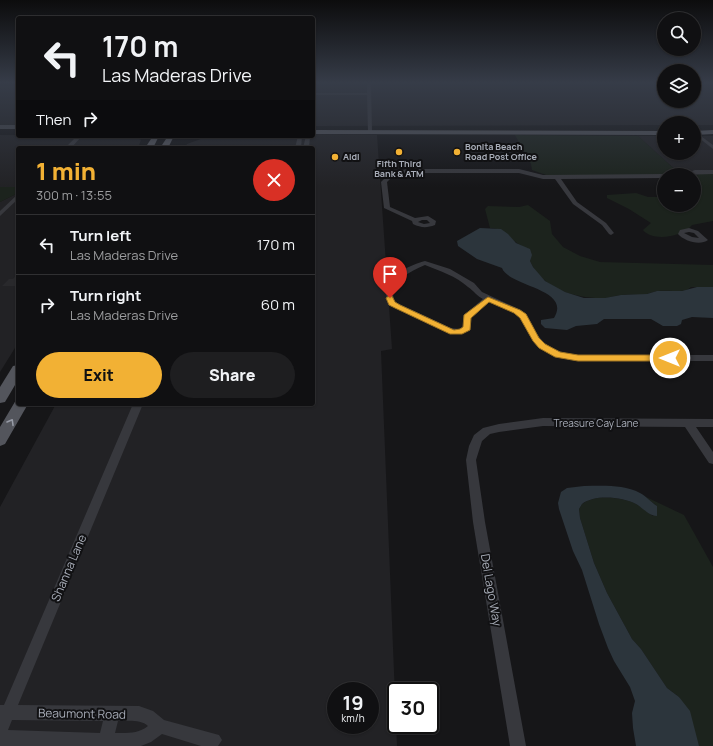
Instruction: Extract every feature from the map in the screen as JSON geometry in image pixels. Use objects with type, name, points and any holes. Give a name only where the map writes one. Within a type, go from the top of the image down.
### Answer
[{"type":"main road","points":[[0,127],[16,127]]},
{"type":"main road","points":[[315,132],[657,127]]},
{"type":"main road","points":[[701,130],[713,127]]},
{"type":"main road","points":[[315,128],[524,133],[657,133]]},
{"type":"main road","points":[[524,133],[592,131],[598,130],[599,128]]},
{"type":"main road","points":[[0,131],[16,131]]},
{"type":"main road","points":[[701,131],[713,132]]},
{"type":"main road","points":[[0,398],[16,372]]},
{"type":"main road","points":[[0,440],[20,406]]},
{"type":"street","points":[[370,118],[370,130]]},
{"type":"street","points":[[701,134],[713,141]]},
{"type":"street","points":[[701,136],[713,147]]},
{"type":"street","points":[[70,146],[78,138]]},
{"type":"street","points":[[415,220],[387,208],[384,182],[388,177],[407,171],[518,171],[543,177],[657,176]]},
{"type":"street","points":[[701,172],[713,172]]},
{"type":"street","points":[[557,177],[575,203],[604,224],[611,234]]},
{"type":"street","points":[[0,214],[16,198]]},
{"type":"street","points":[[706,240],[713,240]]},
{"type":"street","points":[[488,299],[467,317],[468,328],[462,332],[453,332],[392,303],[389,287],[412,268],[418,264],[425,263],[447,271],[471,285],[479,294],[517,311],[523,316],[536,339],[542,346],[558,355],[585,358],[713,358]]},
{"type":"street","name":"Shanna Lane","points":[[0,731],[4,712],[137,406]]},
{"type":"street","name":"Treasure Cay Lane","points":[[481,436],[487,431],[499,428],[543,422],[713,423]]},
{"type":"street","points":[[688,423],[713,460]]},
{"type":"street","name":"Del Lago Way","points":[[481,436],[474,446],[471,460],[477,507],[518,746]]},
{"type":"street","name":"Beaumont Road","points":[[4,712],[149,715],[160,726],[200,738],[214,740]]},
{"type":"street","points":[[104,743],[112,714]]},
{"type":"street","points":[[0,738],[104,743],[129,741],[146,737],[160,726]]},
{"type":"shaded area","points":[[0,118],[16,118],[16,125],[0,125]]},
{"type":"shaded area","points":[[315,118],[657,118],[657,125],[315,126]]},
{"type":"shaded area","points":[[701,118],[713,118],[713,125],[701,125]]},
{"type":"shaded area","points":[[315,134],[377,135],[392,349],[381,351],[394,682],[387,682],[387,734],[397,734],[397,746],[0,746],[0,507],[55,406],[315,406],[315,146],[186,146],[187,144],[204,138],[315,138]]},
{"type":"shaded area","points":[[0,135],[16,135],[16,138],[137,138],[141,140],[139,146],[16,146],[16,187],[0,187]]},
{"type":"shaded area","points":[[515,135],[638,136],[657,153],[657,160],[664,160],[673,168],[657,168],[657,175],[546,175],[532,170],[531,164]]},
{"type":"shaded area","points":[[638,136],[657,136],[657,153]]},
{"type":"shaded area","points":[[701,136],[713,136],[713,174],[701,174],[701,168],[673,168],[664,160],[701,160]]},
{"type":"shaded area","points":[[701,174],[713,174],[713,221],[692,225],[682,233],[675,235],[660,237],[653,236],[647,234],[643,230],[651,223],[629,209],[607,198],[607,195],[636,193],[648,197],[657,197],[657,212],[701,212]]},
{"type":"shaded area","points":[[0,187],[16,187],[16,194],[0,202]]},
{"type":"shaded area","points":[[16,194],[16,346],[0,372],[0,202]]},
{"type":"shaded area","points":[[528,205],[550,221],[552,234],[563,247],[580,256],[600,262],[713,265],[713,287],[691,287],[680,291],[658,291],[644,295],[620,295],[609,298],[583,297],[561,290],[551,285],[535,271],[530,261],[531,254],[526,248],[502,231],[495,228],[490,228],[485,209],[488,206],[519,207]]},
{"type":"shaded area","points":[[480,228],[501,229],[516,243],[530,249],[532,255],[530,261],[533,267],[545,281],[565,292],[584,298],[605,298],[621,295],[647,294],[657,291],[682,291],[697,287],[713,287],[713,318],[692,317],[682,320],[681,324],[677,326],[663,326],[651,319],[604,319],[597,324],[576,326],[567,330],[545,328],[541,324],[541,320],[554,318],[557,308],[554,300],[547,294],[516,280],[507,274],[502,268],[477,259],[458,246],[457,241]]},
{"type":"shaded area","points":[[584,486],[612,486],[627,488],[642,494],[657,506],[657,516],[654,516],[636,504],[616,498],[601,498],[587,501],[582,504],[579,509],[580,518],[594,563],[607,593],[632,639],[641,649],[667,688],[679,697],[690,711],[699,746],[636,746],[632,713],[635,701],[630,687],[608,648],[582,570],[573,551],[559,509],[558,503],[561,492],[567,488]]},
{"type":"shaded area","points":[[644,496],[684,515],[713,567],[713,746],[699,746],[679,697],[667,688],[641,649],[632,639],[607,593],[594,563],[580,518],[579,509],[582,504],[587,501],[600,498],[622,499],[634,503],[642,507],[653,516],[657,506]]},
{"type":"building","points":[[16,275],[16,286],[2,286],[9,279],[13,279]]},
{"type":"place","name":"Fifth Third Bank & ATM","points":[[399,152]]},
{"type":"place","name":"Bonita Beach Road Post Office","points":[[457,152]]},
{"type":"place","name":"Aldi","points":[[335,157]]},
{"type":"route","points":[[390,298],[392,303],[398,307],[453,332],[462,332],[468,328],[467,317],[488,299],[517,311],[527,321],[532,333],[542,346],[558,355],[578,358],[670,358]]}]
